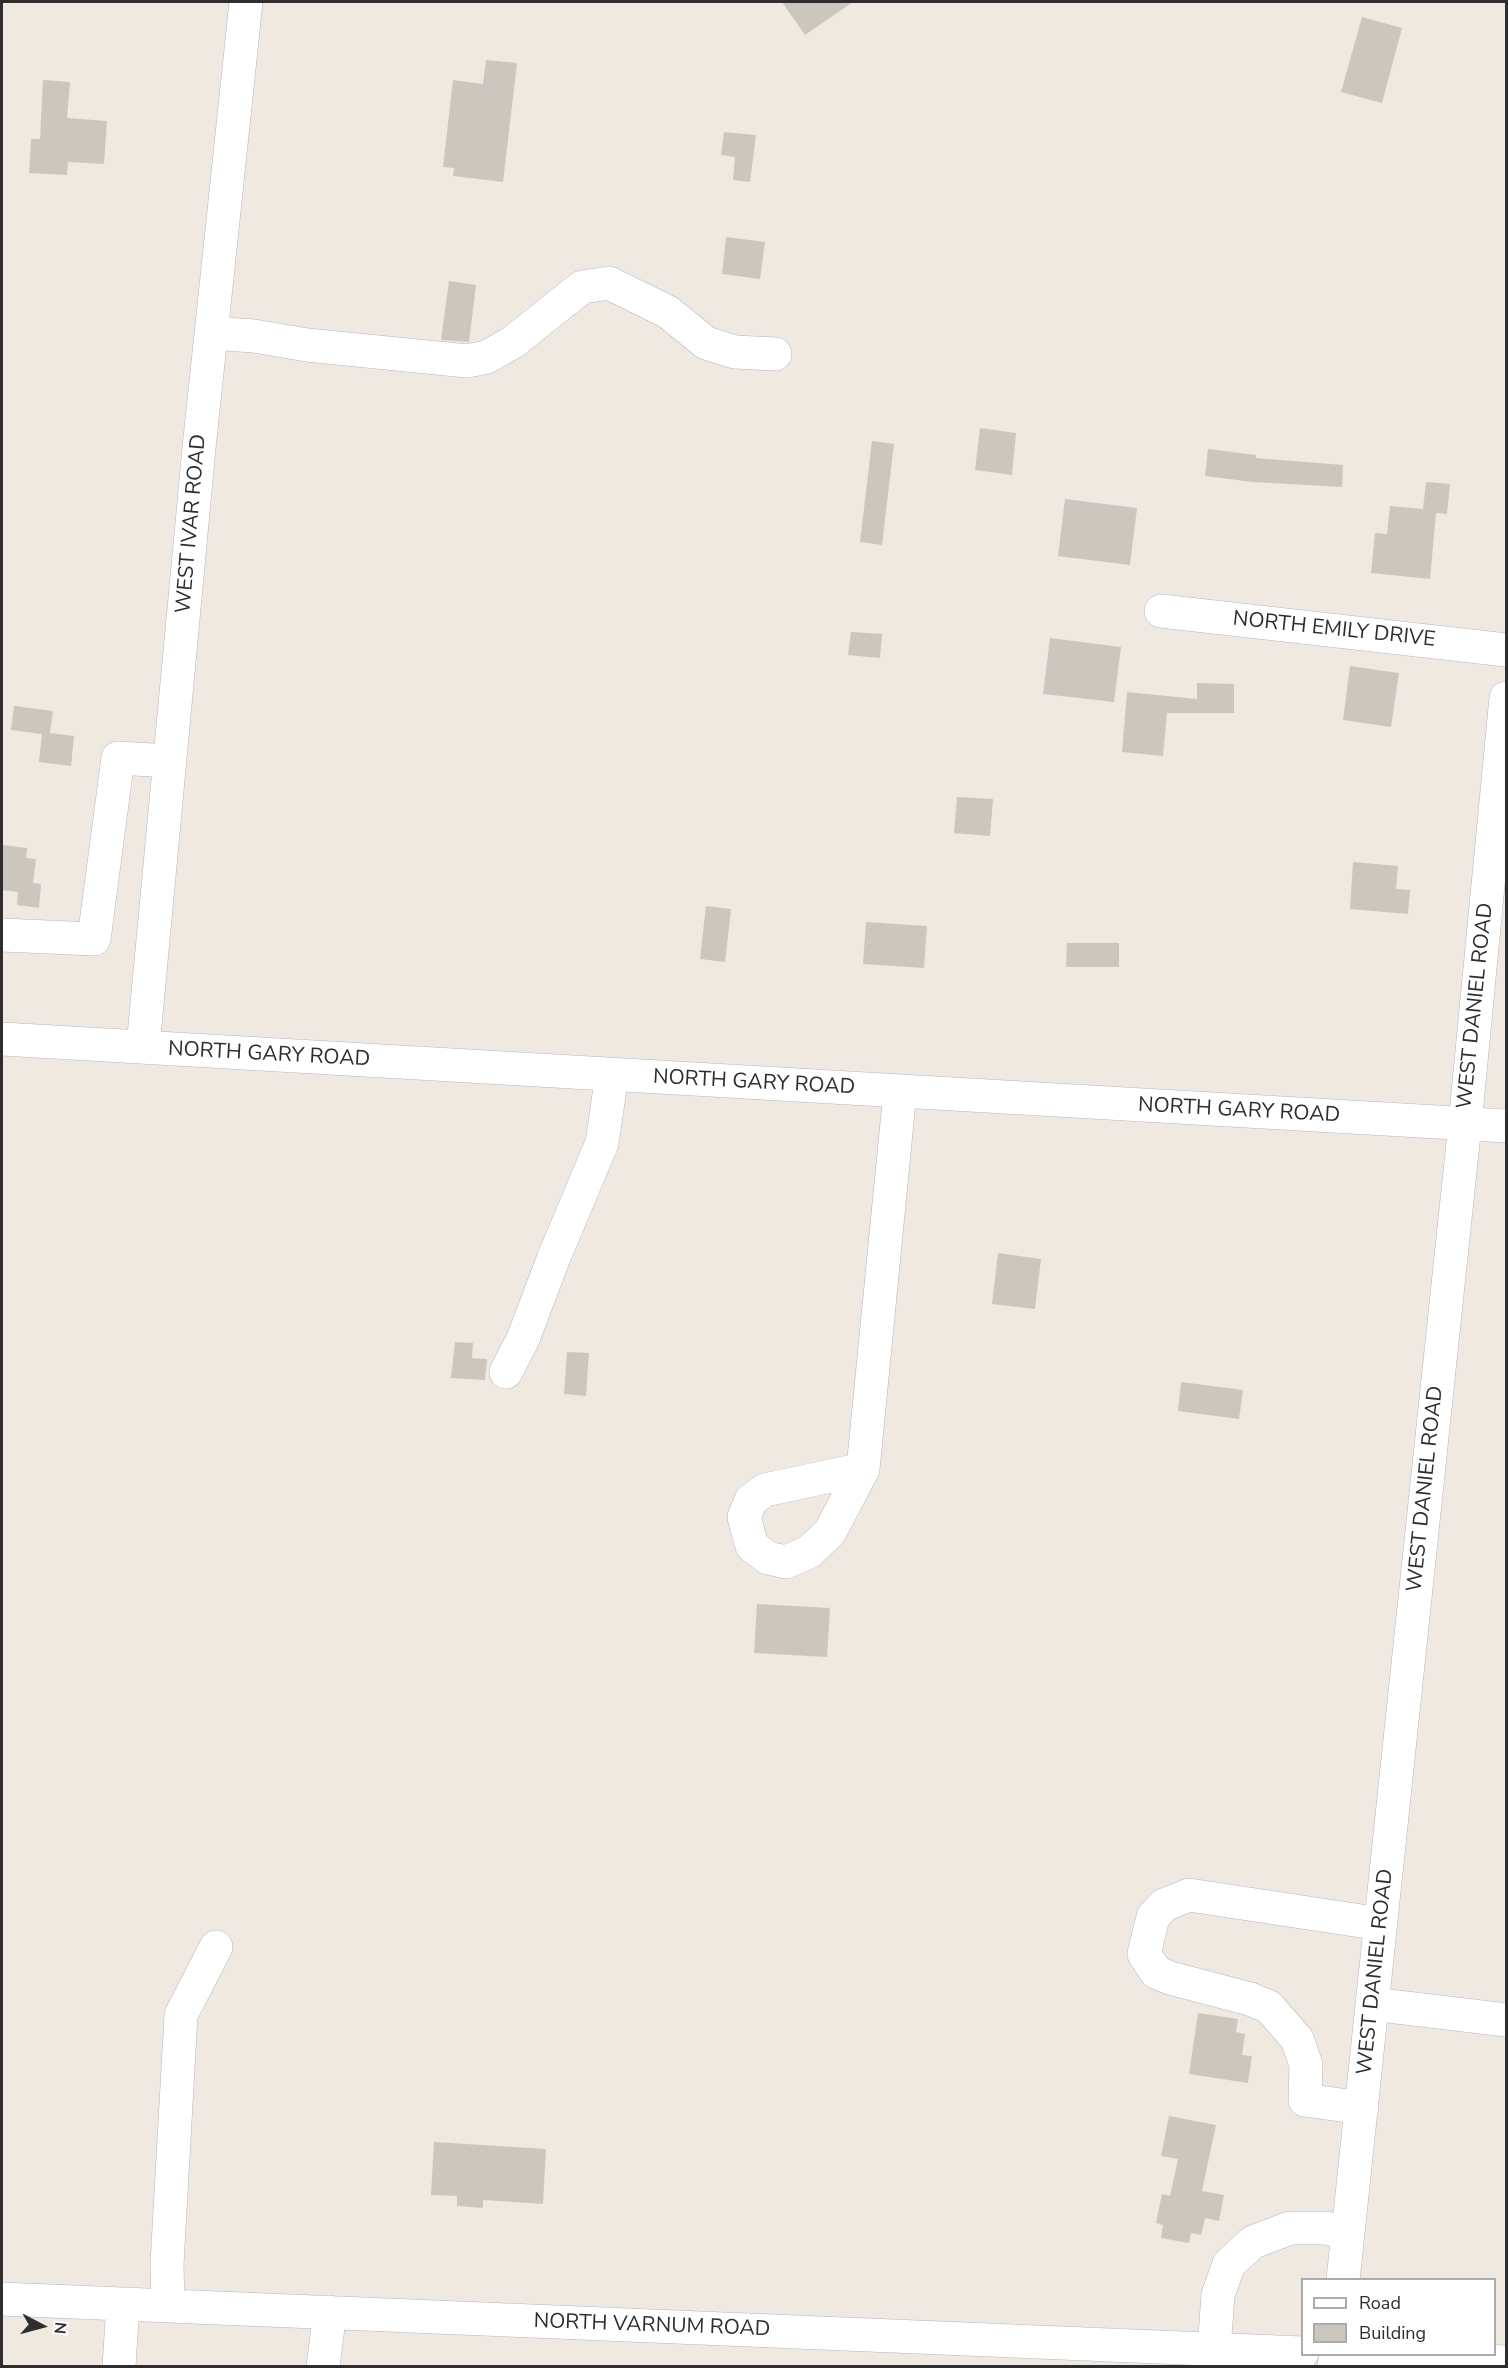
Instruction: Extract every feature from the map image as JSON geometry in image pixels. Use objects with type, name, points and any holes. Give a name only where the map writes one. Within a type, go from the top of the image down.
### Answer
[{"type":"street","name":"WEST IVAR ROAD","points":[[143,1047],[211,333],[246,2]]},
{"type":"street","points":[[211,333],[467,361],[487,357],[513,342],[582,287],[609,283],[668,312],[706,344],[735,352],[775,354]]},
{"type":"street","name":"NORTH EMILY DRIVE","points":[[1161,611],[1506,650]]},
{"type":"street","name":"WEST DANIEL ROAD","points":[[1343,2278],[1503,777],[1506,698]]},
{"type":"street","points":[[2,935],[94,939],[118,758],[170,761]]},
{"type":"street","name":"NORTH GARY ROAD","points":[[2,1039],[1506,1126]]},
{"type":"street","points":[[506,1372],[523,1339],[554,1257],[602,1143],[612,1074]]},
{"type":"street","points":[[863,1469],[900,1092]]},
{"type":"street","points":[[1362,2108],[1305,2100],[1306,2065],[1297,2039],[1269,2007],[1250,1999],[1170,1978],[1156,1972],[1144,1954],[1154,1917],[1164,1905],[1189,1895],[1381,1924]]},
{"type":"street","points":[[168,2306],[167,2264],[181,2014],[216,1947]]},
{"type":"street","points":[[1372,2004],[1506,2020]]},
{"type":"street","points":[[1214,2349],[1218,2295],[1229,2264],[1253,2242],[1290,2228],[1325,2228],[1347,2232]]},
{"type":"street","name":"NORTH VARNUM ROAD","points":[[2,2299],[1301,2353]]},
{"type":"street","points":[[119,2367],[123,2305]]},
{"type":"street","points":[[323,2367],[330,2312]]},
{"type":"street","points":[[1360,2356],[1506,2362]]},
{"type":"building","points":[[782,2],[853,2],[805,35]]},
{"type":"building","points":[[1362,17],[1402,28],[1382,103],[1341,92]]},
{"type":"building","points":[[486,60],[517,63],[503,182],[453,176],[454,168],[443,167],[453,80],[483,84]]},
{"type":"building","points":[[43,80],[70,82],[67,118],[107,121],[104,164],[68,162],[67,175],[29,173],[31,139],[40,139]]},
{"type":"building","points":[[724,132],[756,135],[750,182],[733,180],[735,157],[721,155]]},
{"type":"building","points":[[726,237],[765,242],[760,279],[722,274]]},
{"type":"building","points":[[449,281],[476,285],[469,342],[441,340]]},
{"type":"building","points":[[980,428],[1016,433],[1012,475],[975,470]]},
{"type":"building","points":[[872,441],[894,444],[882,545],[860,542]]},
{"type":"building","points":[[1208,449],[1256,455],[1256,458],[1343,465],[1342,487],[1253,482],[1205,476]]},
{"type":"building","points":[[1426,482],[1450,484],[1447,514],[1436,513],[1430,579],[1371,573],[1375,533],[1387,534],[1390,506],[1423,509]]},
{"type":"building","points":[[1065,499],[1137,508],[1130,565],[1058,556]]},
{"type":"building","points":[[851,632],[882,634],[880,658],[848,655]]},
{"type":"building","points":[[1050,638],[1121,647],[1114,702],[1043,694]]},
{"type":"building","points":[[1350,666],[1399,673],[1391,727],[1343,720]]},
{"type":"building","points":[[1197,683],[1234,684],[1234,713],[1167,713],[1163,756],[1122,752],[1127,692],[1197,699]]},
{"type":"building","points":[[14,706],[53,711],[50,733],[74,736],[71,766],[39,762],[42,734],[11,730]]},
{"type":"building","points":[[957,797],[993,799],[990,836],[954,833]]},
{"type":"building","points":[[2,845],[27,848],[26,858],[36,859],[33,883],[41,884],[39,908],[17,905],[18,892],[2,890]]},
{"type":"building","points":[[1353,862],[1398,866],[1396,889],[1410,890],[1408,914],[1350,909]]},
{"type":"building","points":[[706,906],[731,909],[725,962],[700,959]]},
{"type":"building","points":[[866,922],[927,926],[924,968],[863,964]]},
{"type":"building","points":[[1067,943],[1119,943],[1119,967],[1066,967]]},
{"type":"building","points":[[998,1253],[1041,1259],[1035,1309],[992,1304]]},
{"type":"building","points":[[455,1342],[473,1343],[472,1358],[487,1359],[485,1380],[451,1378]]},
{"type":"building","points":[[567,1352],[589,1353],[586,1396],[564,1394]]},
{"type":"building","points":[[1181,1382],[1243,1390],[1239,1419],[1178,1411]]},
{"type":"building","points":[[757,1604],[830,1608],[827,1657],[754,1653]]},
{"type":"building","points":[[1198,2013],[1238,2019],[1236,2032],[1245,2034],[1242,2055],[1252,2056],[1248,2083],[1189,2074]]},
{"type":"building","points":[[1169,2116],[1216,2125],[1202,2191],[1224,2195],[1219,2221],[1205,2218],[1201,2235],[1191,2233],[1189,2243],[1161,2238],[1163,2225],[1156,2223],[1162,2194],[1170,2196],[1178,2159],[1161,2156]]},
{"type":"building","points":[[434,2142],[546,2149],[543,2204],[483,2200],[483,2208],[457,2206],[457,2196],[431,2195]]}]
